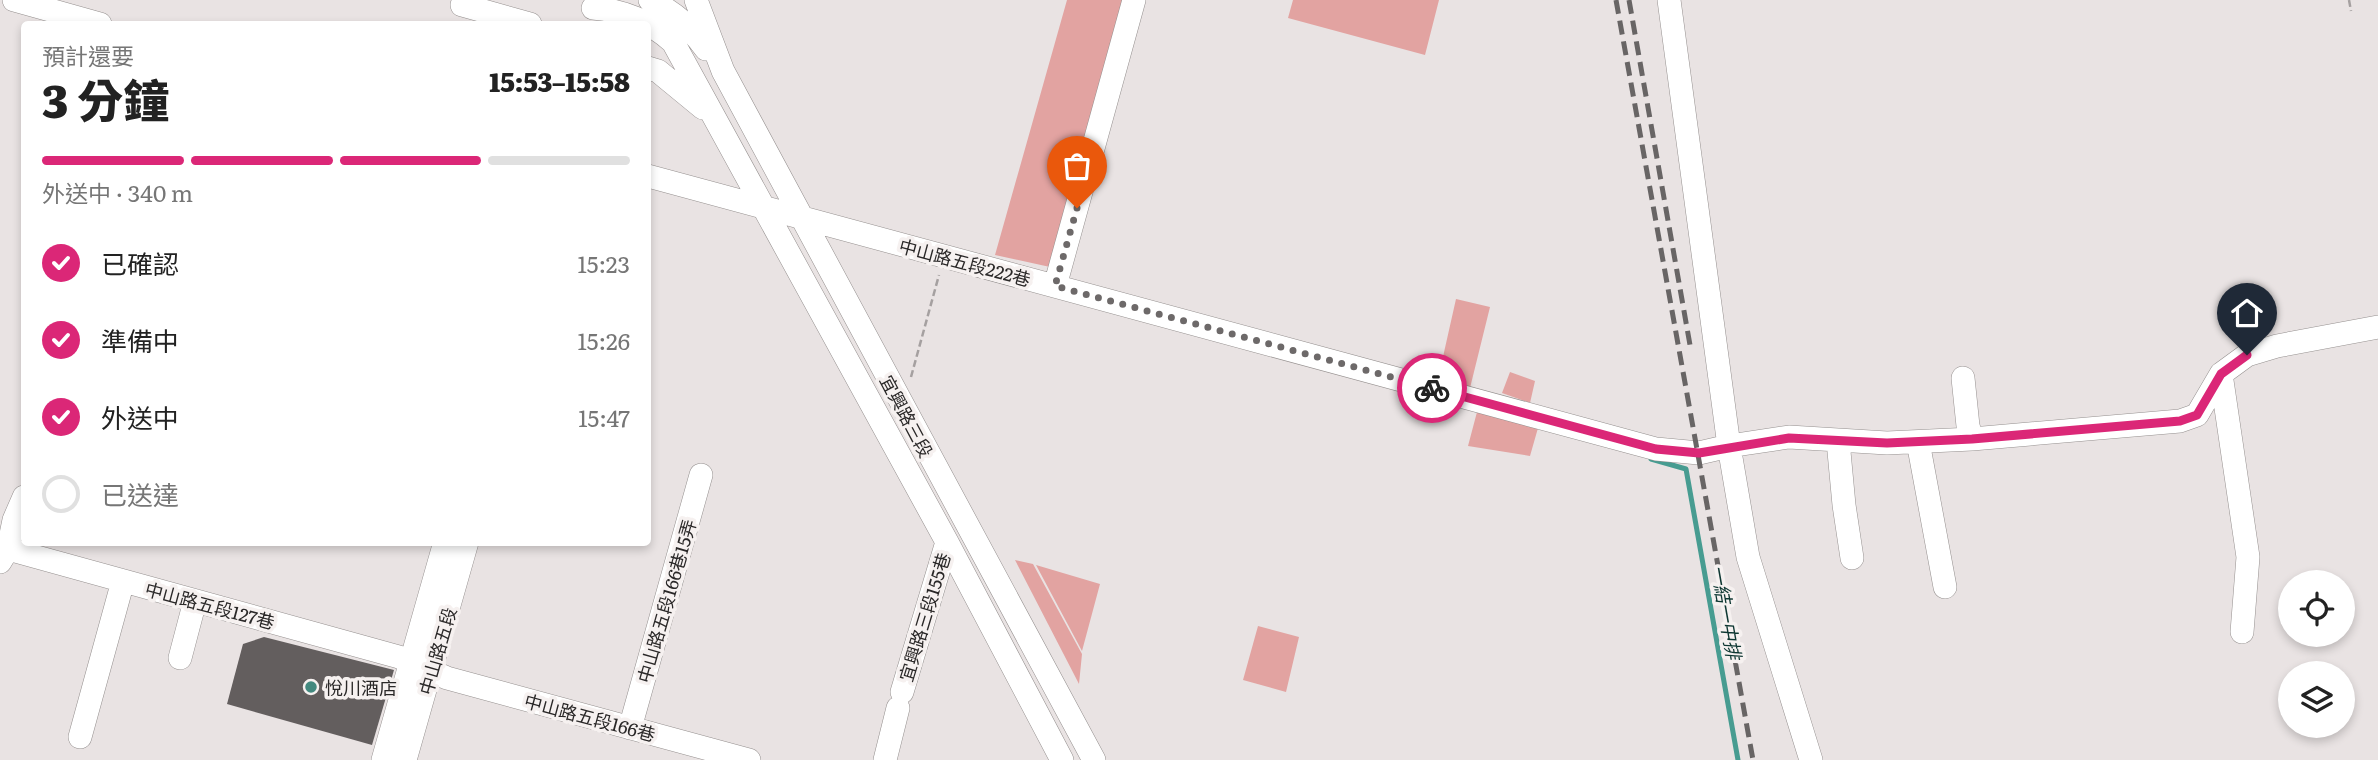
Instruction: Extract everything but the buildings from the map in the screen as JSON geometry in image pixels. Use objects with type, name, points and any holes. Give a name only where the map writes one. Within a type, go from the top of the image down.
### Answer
[{"type":"street","points":[[14,0],[85,21]]},
{"type":"street","name":"宜興路三段","points":[[650,0],[675,14],[689,27],[723,71]]},
{"type":"street","name":"宜興路三段","points":[[696,0],[723,71],[1094,760]]},
{"type":"street","points":[[1055,286],[1135,0]]},
{"type":"street","points":[[1669,0],[1729,446],[1748,557],[1811,760]]},
{"type":"street","points":[[462,5],[519,21]]},
{"type":"street","name":"宜興路三段","points":[[604,11],[643,21]]},
{"type":"street","name":"宜興路三段","points":[[651,26],[673,42],[947,542],[1062,760]]},
{"type":"street","name":"宜興路三段","points":[[651,69],[675,84],[715,120]]},
{"type":"street","name":"中山路五段222巷","points":[[651,177],[1656,449],[1699,453],[1789,438],[1918,442],[2180,421],[2197,415],[2221,374]]},
{"type":"street","points":[[2242,632],[2248,557],[2221,374],[2247,355],[2277,346],[2378,327]]},
{"type":"street","points":[[1963,378],[1972,439]]},
{"type":"street","points":[[1838,441],[1843,505],[1852,558]]},
{"type":"street","points":[[1918,442],[1945,587]]},
{"type":"street","name":"中山路五段166巷15弄","points":[[630,728],[701,475]]},
{"type":"street","points":[[4,556],[21,503]]},
{"type":"street","name":"宜興路三段155巷","points":[[885,760],[947,542]]},
{"type":"street","name":"中山路五段","points":[[405,760],[443,546]]},
{"type":"street","name":"中山路五段","points":[[383,760],[422,667],[466,546]]},
{"type":"street","name":"中山路五段127巷","points":[[4,556],[123,581],[399,657],[422,667]]},
{"type":"street","points":[[80,737],[123,581]]},
{"type":"street","points":[[180,658],[195,601]]},
{"type":"street","name":"中山路五段166巷","points":[[422,667],[447,678],[749,760]]},
{"type":"path","points":[[2349,0],[2351,11]]},
{"type":"path","points":[[902,407],[944,256]]},
{"type":"shaded area","points":[[1067,0],[1127,0],[1050,267],[995,255]]},
{"type":"shaded area","points":[[1293,0],[1439,0],[1425,55],[1288,18]]},
{"type":"shaded area","points":[[1456,299],[1490,307],[1470,388],[1438,379]]},
{"type":"shaded area","points":[[1510,372],[1535,381],[1530,403],[1502,393]]},
{"type":"shaded area","points":[[1477,412],[1538,428],[1530,456],[1468,446]]},
{"type":"shaded area","points":[[1015,560],[1033,564],[1082,654],[1079,684]]},
{"type":"shaded area","points":[[1036,565],[1100,584],[1082,651]]},
{"type":"shaded area","points":[[1258,626],[1299,637],[1286,692],[1243,680]]},
{"type":"waterway","name":"一結一中排","points":[[1651,459],[1686,469],[1738,760]]},
{"type":"railway","points":[[1616,0],[1753,760]]},
{"type":"railway","points":[[1629,0],[1690,345]]},
{"type":"way so far","points":[[1077,208],[1055,286],[1432,388]]},
{"type":"place","name":"悅川酒店","points":[[311,687]]},
{"type":"route","points":[[1432,388],[1656,449],[1699,453],[1789,438],[1887,443],[1972,439],[2180,421],[2197,415],[2221,374],[2247,355]]}]
